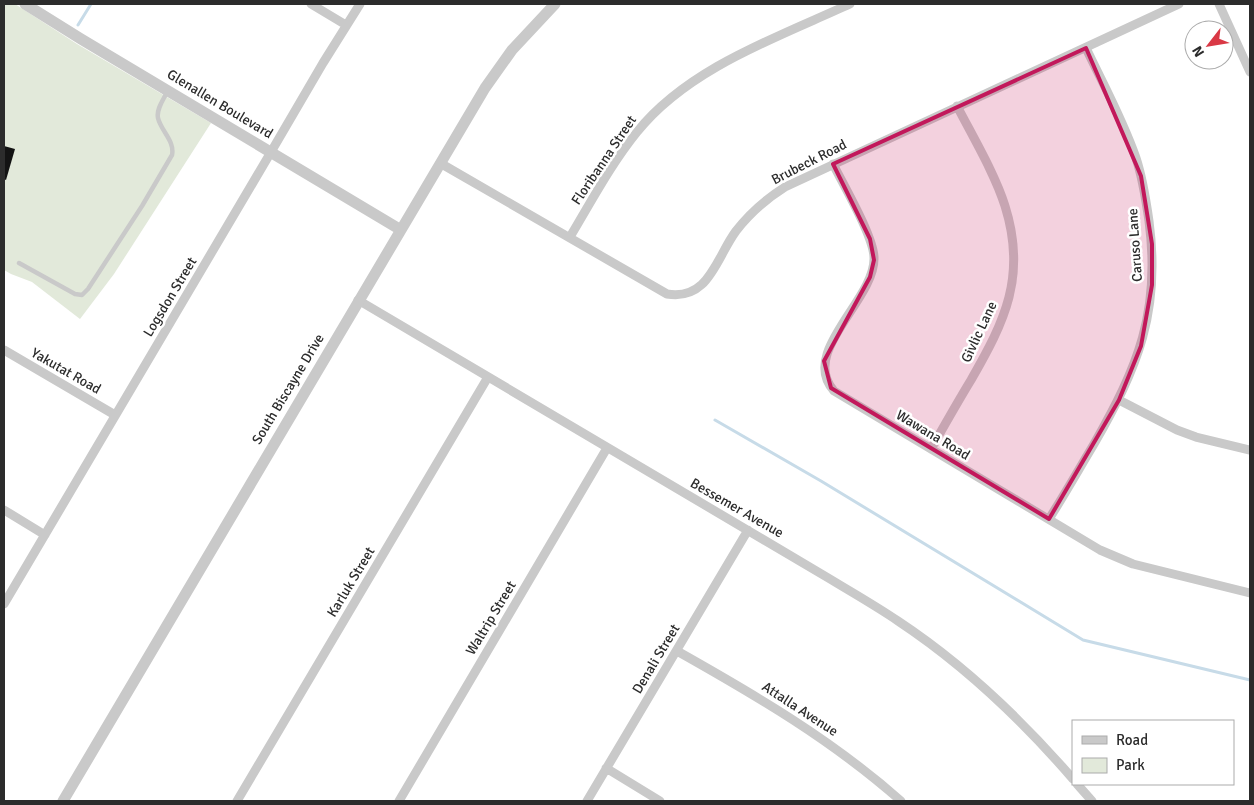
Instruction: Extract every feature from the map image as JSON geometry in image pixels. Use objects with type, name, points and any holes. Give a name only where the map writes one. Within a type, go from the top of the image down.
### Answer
[{"type":"street","name":"Glenallen Boulevard","points":[[25,4],[401,230]]},
{"type":"street","points":[[311,4],[346,24]]},
{"type":"street","name":"Logsdon Street","points":[[4,604],[346,24],[360,4]]},
{"type":"street","name":"South Biscayne Drive","points":[[62,801],[440,163],[499,68],[530,29],[555,4]]},
{"type":"street","name":"Floribanna Street","points":[[570,237],[637,132],[668,101],[685,87],[717,66],[850,4]]},
{"type":"street","name":"Brubeck Road","points":[[440,163],[667,294],[686,294],[702,286],[735,233],[758,207],[785,187],[1179,4]]},
{"type":"street","points":[[1219,4],[1250,72]]},
{"type":"street","name":"Caruso Lane","points":[[1049,519],[1119,400],[1134,367],[1146,326],[1152,285],[1152,244],[1145,193],[1136,158],[1086,48]]},
{"type":"street","name":"Givlic Lane","points":[[930,449],[990,346],[1002,320],[1010,294],[1014,267],[1012,234],[1005,204],[958,106]]},
{"type":"street","name":"Wawana Road","points":[[833,164],[870,239],[874,260],[870,277],[824,361],[826,378],[831,388],[840,396],[1116,558],[1133,564],[1250,593]]},
{"type":"street","name":"Bessemer Avenue","points":[[358,300],[748,530],[898,621],[925,640],[978,683],[1072,778]]},
{"type":"street","name":"Yakutat Road","points":[[4,350],[115,415]]},
{"type":"street","name":"Karluk Street","points":[[237,801],[488,377]]},
{"type":"street","points":[[1119,400],[1177,430],[1196,437],[1250,450]]},
{"type":"street","name":"Waltrip Street","points":[[399,801],[607,448]]},
{"type":"street","points":[[4,510],[45,535]]},
{"type":"street","name":"Denali Street","points":[[587,801],[748,530]]},
{"type":"street","name":"Attalla Avenue","points":[[677,651],[786,714],[831,744],[901,801]]},
{"type":"street","points":[[606,768],[660,801]]},
{"type":"street","points":[[1078,785],[1092,801]]},
{"type":"lane","points":[[19,263],[75,294],[82,295],[88,289],[142,206],[172,155],[173,150],[170,142],[158,118],[158,111],[168,91]]},
{"type":"highlighted area","points":[[1086,48],[1141,176],[1152,244],[1152,285],[1141,346],[1119,400],[1049,519],[831,388],[824,361],[870,277],[874,260],[870,239],[833,164]]},
{"type":"green space","points":[[4,4],[15,4],[77,44],[211,123],[114,274],[80,319],[32,282],[4,270]]},
{"type":"building","points":[[4,146],[15,149],[6,180],[4,179]]},
{"type":"waterway","points":[[78,25],[91,4]]},
{"type":"waterway","points":[[715,420],[821,481],[1083,640],[1250,680]]}]
